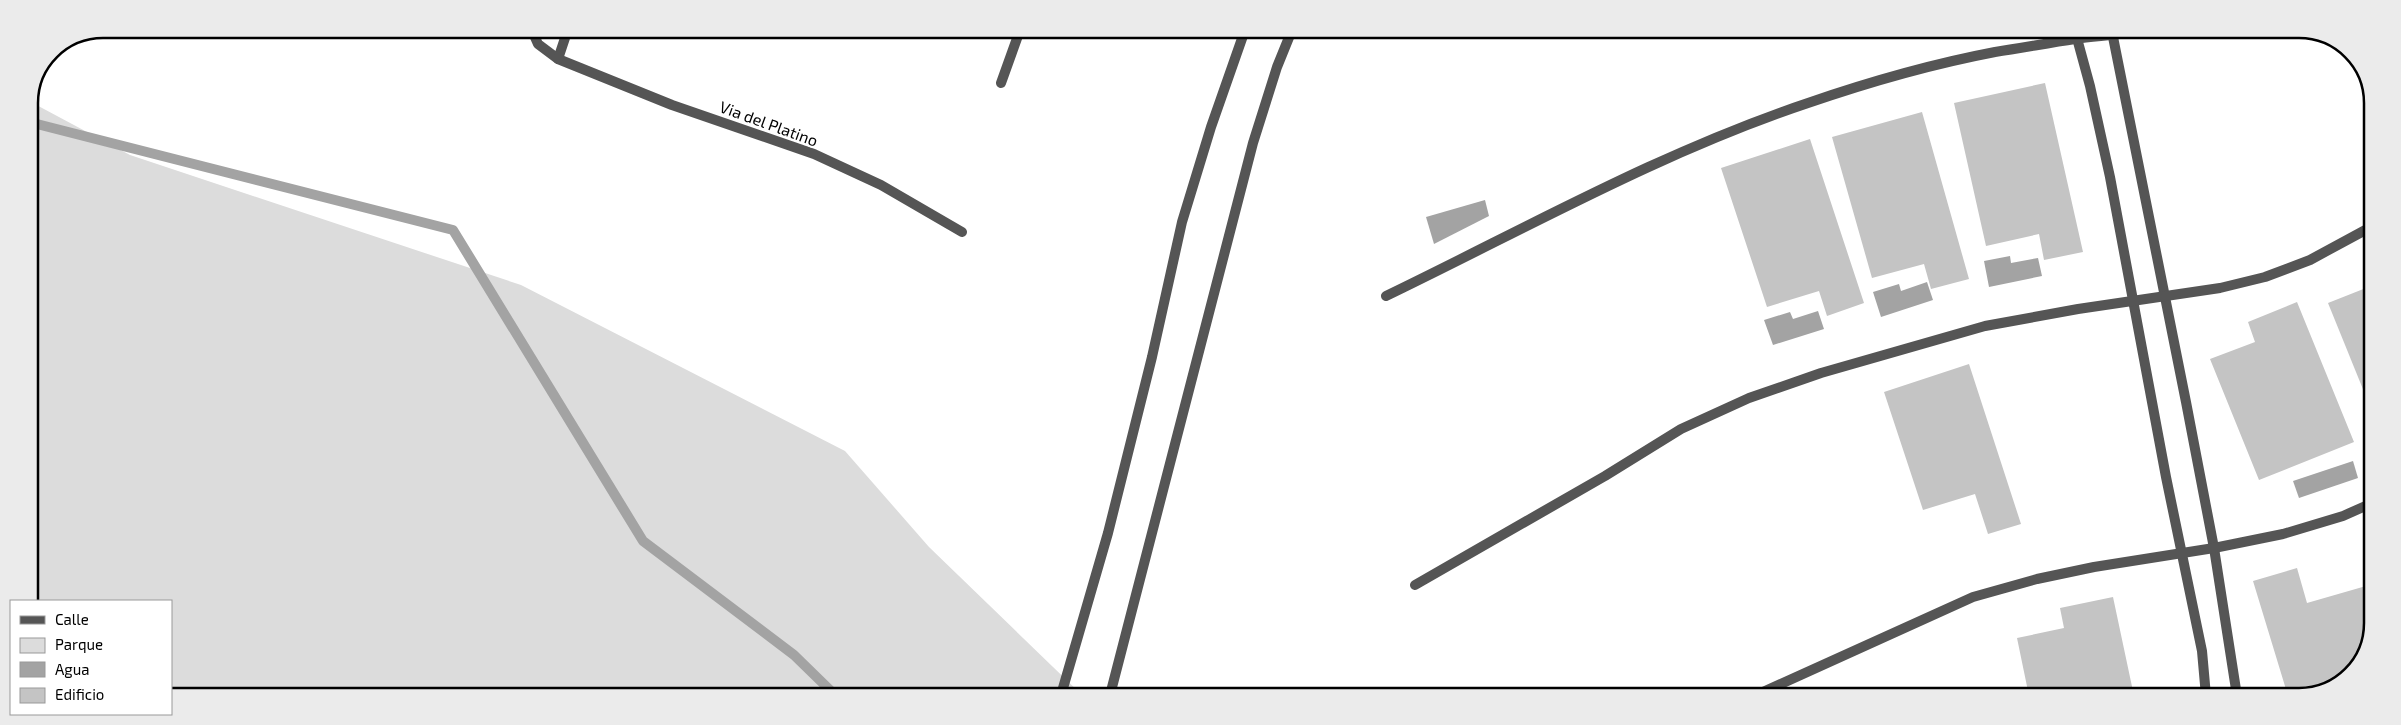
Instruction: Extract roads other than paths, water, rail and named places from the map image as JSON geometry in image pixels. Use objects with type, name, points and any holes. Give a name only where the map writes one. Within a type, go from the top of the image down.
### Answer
[{"type":"street","name":"Via del Platino","points":[[535,38],[538,44],[558,59],[672,105],[814,154],[881,185],[962,232]]},
{"type":"street","points":[[558,59],[565,38]]},
{"type":"street","points":[[1001,83],[1017,38]]},
{"type":"street","points":[[1063,688],[1108,533],[1152,356],[1182,222],[1211,126],[1242,38]]},
{"type":"street","points":[[1112,688],[1253,143],[1277,67],[1289,38]]},
{"type":"street","points":[[1386,296],[1631,175],[1711,140],[1807,103],[1900,75],[2062,38]]},
{"type":"street","points":[[2077,38],[2090,86],[2110,177],[2202,651],[2205,688]]},
{"type":"street","points":[[2113,38],[2166,295],[2214,548],[2237,688]]},
{"type":"street","points":[[1415,584],[1605,476],[1681,429],[1749,398],[1821,373],[1984,326],[2134,300],[2220,288],[2265,277],[2310,260],[2363,233]]},
{"type":"street","points":[[1772,688],[1973,598],[2037,579],[2094,567],[2214,548],[2283,534],[2343,516],[2364,507]]},
{"type":"water","points":[[1485,200],[1489,216],[1434,244],[1426,217]]},
{"type":"water","points":[[2010,256],[2011,263],[2038,258],[2042,276],[1989,287],[1984,261]]},
{"type":"water","points":[[1927,282],[1933,300],[1881,317],[1873,292],[1899,284],[1901,291]]},
{"type":"water","points":[[1818,311],[1824,329],[1773,345],[1764,320],[1790,312],[1793,319]]},
{"type":"water","points":[[2353,461],[2358,478],[2299,498],[2293,481]]},
{"type":"waterway","points":[[38,124],[453,230],[643,541],[794,655],[828,688]]}]
